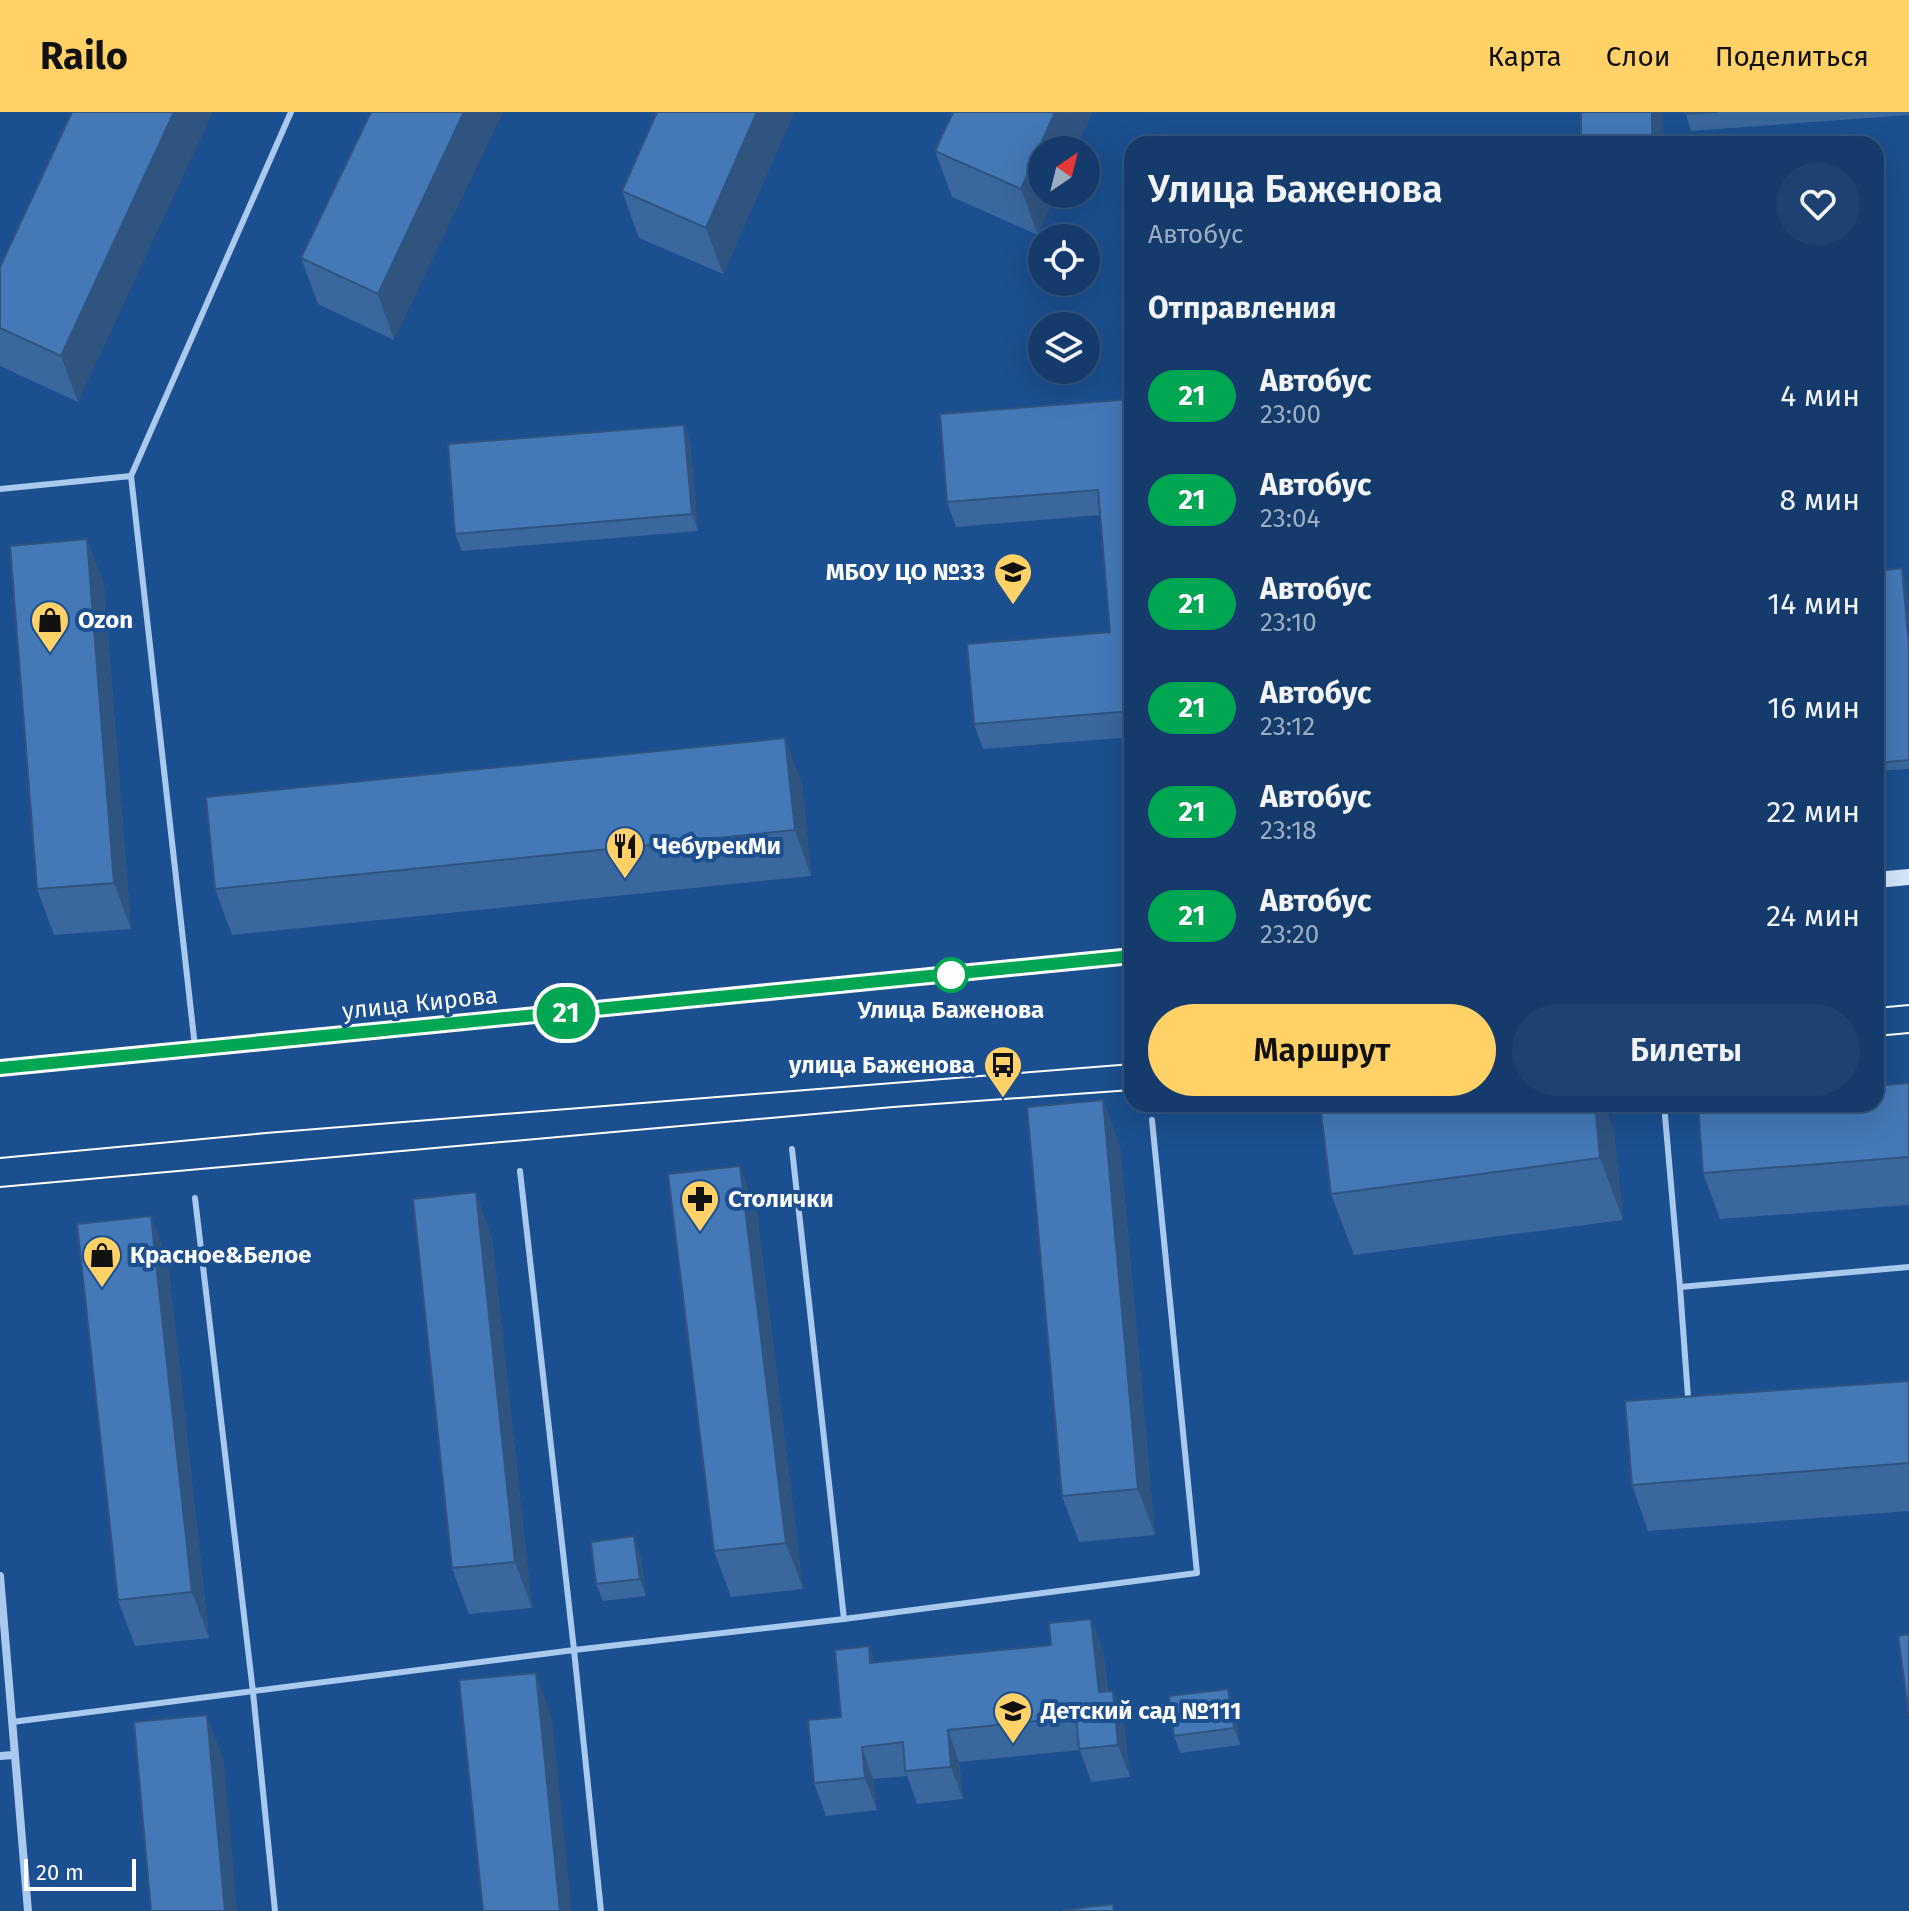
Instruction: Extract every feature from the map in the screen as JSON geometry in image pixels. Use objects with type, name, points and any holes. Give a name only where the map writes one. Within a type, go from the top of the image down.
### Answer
[{"type":"street","points":[[1884,879],[1909,877]]},
{"type":"street","name":"улица Кирова","points":[[0,1068],[1124,957]]},
{"type":"street","points":[[0,1576],[28,1911]]},
{"type":"street","points":[[0,1756],[14,1755]]},
{"type":"lane","points":[[196,1049],[131,476],[291,112]]},
{"type":"lane","points":[[0,489],[131,476]]},
{"type":"lane","points":[[1665,1112],[1688,1397]]},
{"type":"lane","points":[[12,1722],[1197,1573],[1152,1120]]},
{"type":"lane","points":[[792,1149],[844,1619]]},
{"type":"lane","points":[[520,1171],[601,1911]]},
{"type":"lane","points":[[195,1198],[253,1692],[275,1911]]},
{"type":"lane","points":[[1680,1287],[1909,1267]]},
{"type":"building","points":[[72,112],[174,112],[61,356],[0,328],[0,267]]},
{"type":"building","points":[[371,112],[464,112],[378,294],[301,258]]},
{"type":"building","points":[[657,112],[757,112],[706,228],[622,191]]},
{"type":"building","points":[[953,112],[1055,112],[1044,136],[1028,136],[1028,173],[1021,189],[935,151]]},
{"type":"building","points":[[1581,112],[1652,112],[1652,136],[1581,136]]},
{"type":"building","points":[[1124,400],[1124,712],[974,724],[967,644],[1110,632],[1098,490],[947,502],[940,414]]},
{"type":"building","points":[[684,425],[692,514],[455,534],[448,444]]},
{"type":"building","points":[[87,539],[114,883],[37,889],[10,546]]},
{"type":"building","points":[[1902,568],[1909,647],[1909,760],[1884,762],[1884,570]]},
{"type":"building","points":[[785,738],[795,830],[215,889],[206,797]]},
{"type":"building","points":[[1909,1083],[1909,1157],[1703,1173],[1699,1112],[1884,1112],[1884,1085]]},
{"type":"building","points":[[1103,1100],[1138,1489],[1062,1496],[1027,1107]]},
{"type":"building","points":[[1321,1112],[1596,1112],[1600,1158],[1331,1194]]},
{"type":"building","points":[[740,1166],[786,1543],[714,1551],[668,1174]]},
{"type":"building","points":[[476,1192],[515,1562],[452,1568],[413,1199]]},
{"type":"building","points":[[151,1216],[192,1592],[118,1600],[77,1224]]},
{"type":"building","points":[[1909,1381],[1909,1463],[1632,1485],[1625,1401]]},
{"type":"building","points":[[634,1536],[640,1579],[596,1584],[591,1542]]},
{"type":"building","points":[[1091,1619],[1099,1692],[1113,1691],[1118,1745],[1079,1749],[1076,1717],[948,1730],[951,1767],[905,1771],[903,1742],[862,1747],[865,1778],[814,1783],[808,1720],[841,1717],[835,1650],[869,1646],[870,1663],[1051,1645],[1049,1623]]},
{"type":"building","points":[[1909,1634],[1909,1716],[1898,1636]]},
{"type":"building","points":[[536,1673],[560,1911],[483,1911],[459,1680]]},
{"type":"building","points":[[1228,1689],[1234,1728],[1174,1736],[1169,1696]]},
{"type":"building","points":[[207,1715],[225,1911],[151,1911],[134,1722]]},
{"type":"building","points":[[1113,1904],[1114,1911],[1064,1911],[1064,1910]]},
{"type":"tram line","points":[[1884,1007],[1909,1005]]},
{"type":"tram line","points":[[1884,1035],[1909,1033]]},
{"type":"tram line","points":[[0,1158],[266,1133],[1124,1065]]},
{"type":"tram line","points":[[0,1187],[893,1107],[1124,1091]]},
{"type":"bus line","name":"21","points":[[0,1068],[1124,957]]},
{"type":"place","name":"МБОУ ЦО №33","points":[[1013,606]]},
{"type":"place","name":"Ozon","points":[[50,654]]},
{"type":"place","name":"ЧебурекМи","points":[[625,880]]},
{"type":"place","name":"Улица Баженова","points":[[951,975]]},
{"type":"place","name":"улица Баженова","points":[[1003,1099]]},
{"type":"place","name":"Столички","points":[[700,1233]]},
{"type":"place","name":"Красное&Белое","points":[[102,1289]]},
{"type":"place","name":"Детский сад №111","points":[[1013,1745]]}]
